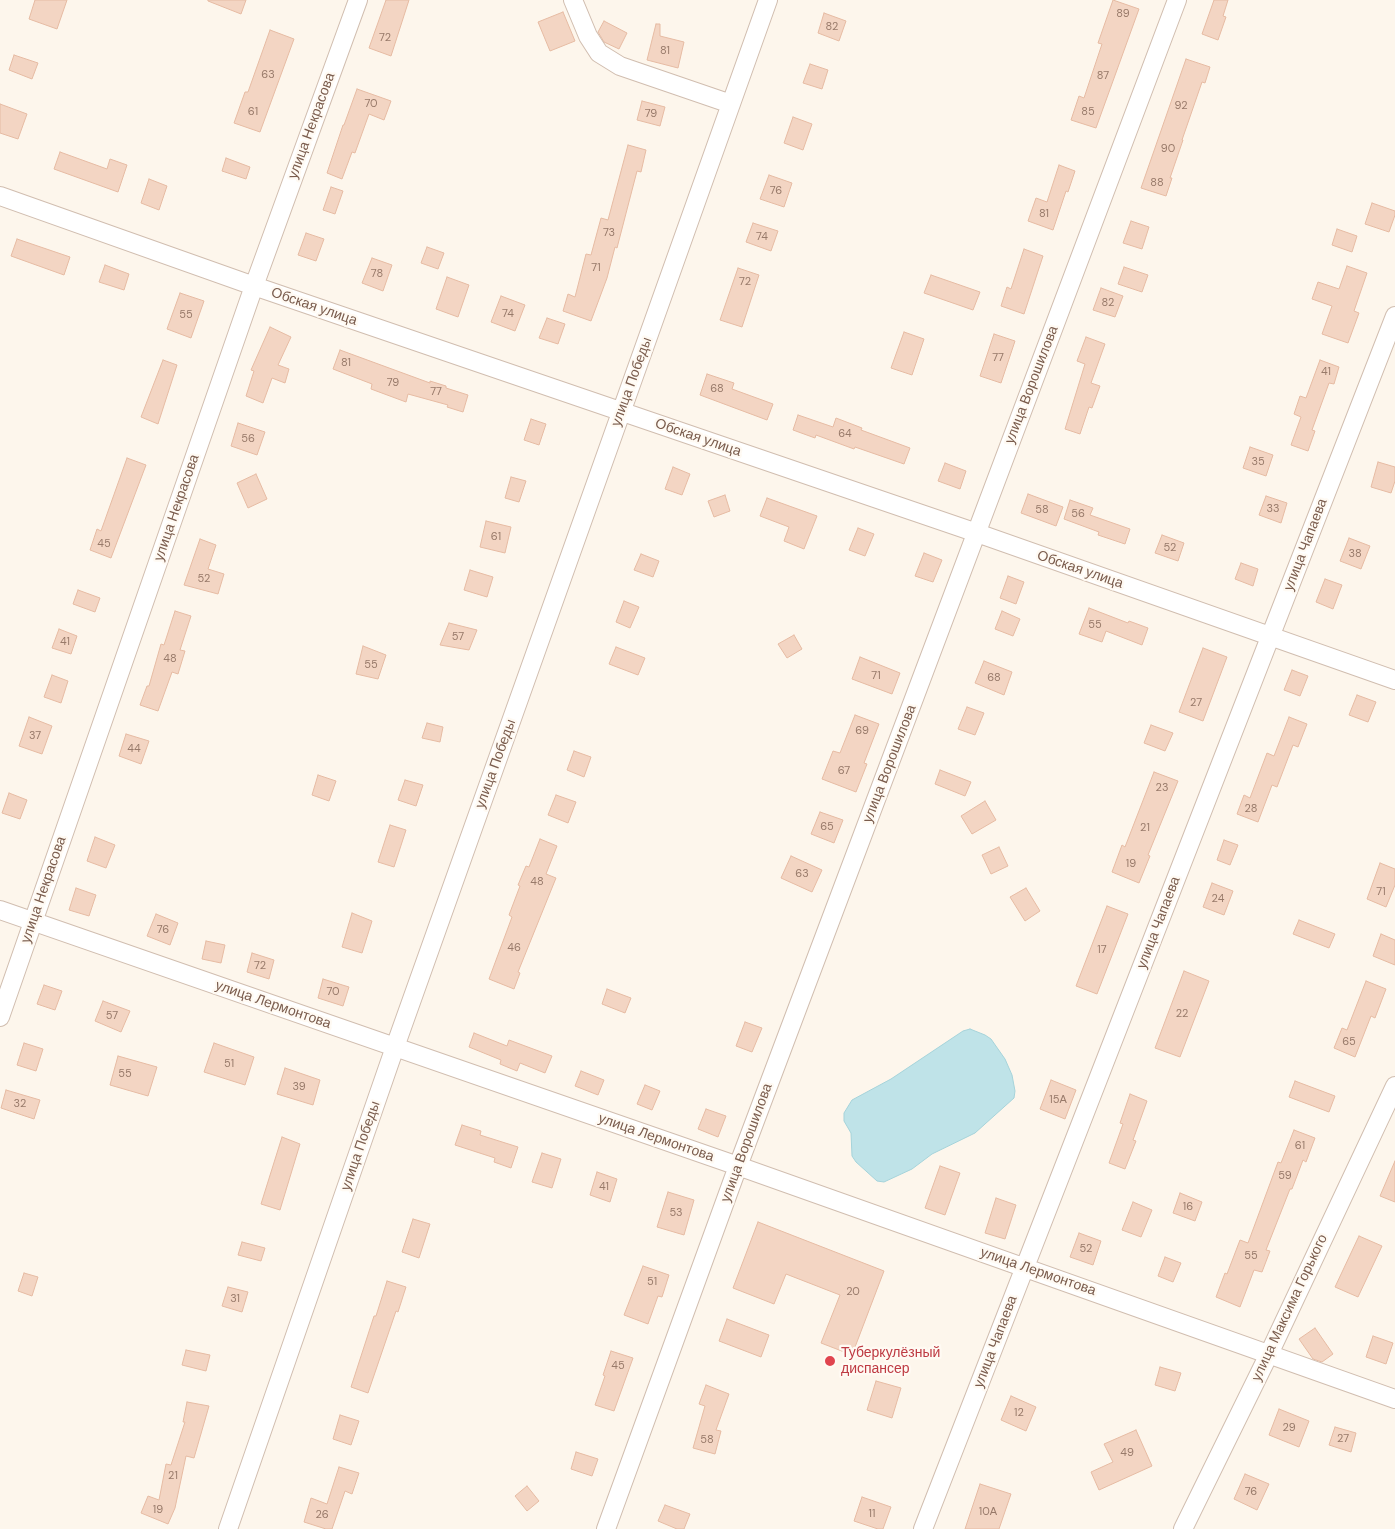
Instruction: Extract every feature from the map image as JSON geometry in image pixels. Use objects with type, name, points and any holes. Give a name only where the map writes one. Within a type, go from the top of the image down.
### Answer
[{"type":"street","name":"улица Некрасова","points":[[0,1017],[254,286],[358,0]]},
{"type":"street","points":[[573,0],[588,36],[598,52],[620,66],[730,104]]},
{"type":"street","name":"улица Победы","points":[[228,1529],[395,1047],[768,0]]},
{"type":"street","name":"улица Ворошилова","points":[[606,1529],[738,1166],[1177,0]]},
{"type":"street","name":"Обская улица","points":[[0,196],[254,286],[977,533],[1395,680]]},
{"type":"street","name":"улица Чапаева","points":[[923,1529],[1395,316]]},
{"type":"street","name":"улица Лермонтова","points":[[0,910],[738,1166],[1395,1399]]},
{"type":"street","name":"улица Максима Горького","points":[[1183,1529],[1269,1354],[1395,1086]]},
{"type":"water","points":[[970,1029],[991,1039],[1005,1059],[1012,1075],[1015,1091],[1014,1098],[975,1133],[932,1154],[912,1169],[884,1182],[877,1181],[852,1156],[851,1133],[844,1121],[844,1113],[852,1100],[891,1079],[963,1031]]},
{"type":"building","points":[[35,0],[67,0],[57,29],[29,19]]},
{"type":"building","points":[[208,0],[246,0],[241,14]]},
{"type":"building","points":[[386,0],[409,0],[391,56],[369,48]]},
{"type":"building","points":[[1113,0],[1139,9],[1096,128],[1071,120],[1079,96],[1084,98],[1102,44],[1098,43]]},
{"type":"building","points":[[1214,0],[1228,0],[1223,16],[1226,17],[1218,40],[1202,34]]},
{"type":"building","points":[[563,12],[575,41],[550,51],[538,22]]},
{"type":"building","points":[[824,13],[846,21],[839,41],[818,33]]},
{"type":"building","points":[[604,21],[627,33],[619,49],[604,42],[598,32]]},
{"type":"building","points":[[656,24],[660,24],[660,36],[684,42],[678,68],[647,60]]},
{"type":"building","points":[[270,30],[294,39],[260,132],[234,123],[245,92],[248,92]]},
{"type":"building","points":[[14,55],[38,63],[32,79],[9,70]]},
{"type":"building","points":[[1186,59],[1210,67],[1205,83],[1202,82],[1182,140],[1166,196],[1141,188]]},
{"type":"building","points":[[810,64],[828,70],[822,89],[803,83]]},
{"type":"building","points":[[357,89],[391,101],[384,120],[369,114],[355,153],[352,152],[342,179],[327,173]]},
{"type":"building","points":[[642,101],[665,107],[660,126],[637,120]]},
{"type":"building","points":[[0,104],[27,114],[18,139],[0,133]]},
{"type":"building","points":[[793,117],[812,124],[803,150],[784,143]]},
{"type":"building","points":[[628,145],[646,150],[641,172],[637,171],[617,248],[615,247],[607,278],[591,321],[563,311],[568,294],[575,297],[586,254],[591,255],[601,218],[608,220]]},
{"type":"building","points":[[60,152],[107,169],[110,159],[127,165],[118,192],[54,169]]},
{"type":"building","points":[[226,158],[250,167],[246,179],[222,171]]},
{"type":"building","points":[[1059,165],[1075,171],[1053,230],[1028,221],[1036,198],[1047,202]]},
{"type":"building","points":[[769,175],[792,183],[784,207],[760,199]]},
{"type":"building","points":[[149,179],[167,186],[159,210],[141,203]]},
{"type":"building","points":[[331,187],[343,191],[335,214],[323,210]]},
{"type":"building","points":[[1372,203],[1395,211],[1389,232],[1365,224]]},
{"type":"building","points":[[1131,221],[1149,227],[1142,249],[1123,243]]},
{"type":"building","points":[[753,223],[778,231],[771,251],[746,242]]},
{"type":"building","points":[[1337,229],[1357,236],[1352,252],[1332,245]]},
{"type":"building","points":[[306,233],[324,239],[316,261],[298,255]]},
{"type":"building","points":[[17,239],[70,257],[64,275],[11,256]]},
{"type":"building","points":[[427,247],[444,253],[438,269],[421,263]]},
{"type":"building","points":[[1024,249],[1043,256],[1024,314],[1001,306],[1007,287],[1011,289]]},
{"type":"building","points":[[372,258],[392,265],[383,291],[362,283]]},
{"type":"building","points":[[105,265],[129,274],[124,290],[99,282]]},
{"type":"building","points":[[1347,266],[1367,273],[1354,311],[1359,313],[1348,343],[1322,334],[1332,306],[1312,299],[1318,282],[1339,289]]},
{"type":"building","points":[[1124,267],[1148,275],[1142,292],[1118,284]]},
{"type":"building","points":[[738,268],[759,275],[742,327],[720,320]]},
{"type":"building","points":[[931,275],[980,292],[973,310],[924,293]]},
{"type":"building","points":[[447,277],[469,285],[458,317],[436,309]]},
{"type":"building","points":[[1101,288],[1123,296],[1115,317],[1093,310]]},
{"type":"building","points":[[180,293],[204,301],[191,338],[167,329]]},
{"type":"building","points":[[501,296],[525,305],[515,331],[491,322]]},
{"type":"building","points":[[547,318],[565,324],[558,344],[539,338]]},
{"type":"building","points":[[270,327],[291,337],[278,365],[289,369],[285,383],[272,378],[263,403],[246,396],[254,371],[251,370]]},
{"type":"building","points":[[904,332],[924,339],[912,375],[891,368]]},
{"type":"building","points":[[994,334],[1015,341],[1001,383],[980,376]]},
{"type":"building","points":[[1086,337],[1105,344],[1091,383],[1100,386],[1092,408],[1089,407],[1080,434],[1065,429],[1085,364],[1077,361]]},
{"type":"building","points":[[340,350],[468,395],[463,412],[447,407],[448,405],[408,394],[406,402],[371,389],[372,384],[333,369]]},
{"type":"building","points":[[163,360],[177,365],[158,424],[141,417]]},
{"type":"building","points":[[1320,360],[1339,367],[1334,384],[1329,383],[1312,430],[1315,431],[1308,451],[1291,445],[1301,417],[1294,414],[1300,396],[1306,398]]},
{"type":"building","points":[[707,374],[734,383],[732,389],[773,404],[767,420],[700,395]]},
{"type":"building","points":[[798,415],[833,427],[836,418],[862,428],[861,430],[910,448],[904,464],[816,435],[815,438],[793,430]]},
{"type":"building","points":[[531,419],[546,424],[539,445],[524,440]]},
{"type":"building","points":[[238,423],[265,432],[257,455],[231,446]]},
{"type":"building","points":[[1250,447],[1273,455],[1266,476],[1243,468]]},
{"type":"building","points":[[127,458],[146,465],[111,558],[90,550],[97,529],[101,531]]},
{"type":"building","points":[[1378,462],[1395,467],[1395,481],[1391,493],[1371,487]]},
{"type":"building","points":[[945,463],[966,471],[960,489],[938,481]]},
{"type":"building","points":[[673,467],[690,474],[682,495],[665,489]]},
{"type":"building","points":[[256,474],[267,499],[248,508],[237,483]]},
{"type":"building","points":[[511,477],[526,481],[519,502],[505,498]]},
{"type":"building","points":[[1028,494],[1063,507],[1056,526],[1021,513]]},
{"type":"building","points":[[725,495],[730,511],[714,517],[708,501]]},
{"type":"building","points":[[1266,496],[1287,503],[1281,523],[1259,515]]},
{"type":"building","points":[[767,498],[817,516],[804,549],[784,541],[789,527],[760,516]]},
{"type":"building","points":[[1070,500],[1093,508],[1090,515],[1130,529],[1125,544],[1098,535],[1099,532],[1064,519]]},
{"type":"building","points":[[486,521],[511,527],[505,553],[480,547]]},
{"type":"building","points":[[858,528],[874,534],[865,556],[849,550]]},
{"type":"building","points":[[1162,535],[1184,543],[1178,561],[1155,553]]},
{"type":"building","points":[[1349,538],[1370,546],[1361,569],[1340,561]]},
{"type":"building","points":[[200,539],[216,545],[208,569],[224,574],[218,594],[184,585]]},
{"type":"building","points":[[924,553],[942,560],[933,582],[915,576]]},
{"type":"building","points":[[641,554],[659,561],[653,577],[634,570]]},
{"type":"building","points":[[1241,563],[1258,569],[1253,586],[1235,579]]},
{"type":"building","points":[[470,570],[493,577],[487,597],[464,590]]},
{"type":"building","points":[[1008,576],[1024,582],[1016,604],[1000,598]]},
{"type":"building","points":[[1325,579],[1342,585],[1333,609],[1316,602]]},
{"type":"building","points":[[78,590],[100,598],[95,612],[73,604]]},
{"type":"building","points":[[624,601],[639,607],[630,628],[616,622]]},
{"type":"building","points":[[1089,608],[1128,623],[1129,621],[1148,628],[1142,645],[1106,631],[1102,642],[1079,634]]},
{"type":"building","points":[[175,611],[191,616],[180,650],[185,651],[178,674],[172,672],[158,711],[140,705],[147,686],[149,686],[161,644],[164,645]]},
{"type":"building","points":[[1002,611],[1020,619],[1013,636],[995,629]]},
{"type":"building","points":[[449,623],[477,630],[469,650],[440,645]]},
{"type":"building","points":[[59,629],[77,636],[71,654],[52,648]]},
{"type":"building","points":[[794,635],[802,649],[787,658],[778,644]]},
{"type":"building","points":[[363,646],[386,655],[378,679],[356,674]]},
{"type":"building","points":[[616,647],[645,658],[638,675],[609,664]]},
{"type":"building","points":[[1203,648],[1227,657],[1203,721],[1179,712]]},
{"type":"building","points":[[860,657],[900,673],[892,694],[852,679]]},
{"type":"building","points":[[984,661],[1012,672],[1004,695],[975,683]]},
{"type":"building","points":[[1292,670],[1308,676],[1300,696],[1284,690]]},
{"type":"building","points":[[52,675],[68,681],[61,703],[44,697]]},
{"type":"building","points":[[1357,695],[1376,702],[1368,722],[1349,715]]},
{"type":"building","points":[[967,707],[984,713],[975,735],[958,729]]},
{"type":"building","points":[[855,715],[879,724],[864,763],[867,764],[856,792],[822,779],[833,751],[840,753]]},
{"type":"building","points":[[29,717],[52,726],[42,754],[19,746]]},
{"type":"building","points":[[1289,717],[1307,724],[1298,747],[1293,745],[1277,787],[1272,785],[1258,822],[1237,814],[1244,795],[1250,798],[1267,753],[1274,756]]},
{"type":"building","points":[[427,723],[443,727],[440,742],[422,738]]},
{"type":"building","points":[[1151,725],[1173,733],[1165,751],[1144,743]]},
{"type":"building","points":[[126,734],[149,741],[141,764],[119,756]]},
{"type":"building","points":[[574,751],[591,757],[584,777],[567,770]]},
{"type":"building","points":[[940,770],[971,782],[965,796],[935,784]]},
{"type":"building","points":[[1154,772],[1178,781],[1148,855],[1150,856],[1139,883],[1112,872],[1122,845],[1125,847]]},
{"type":"building","points":[[318,775],[336,781],[329,801],[312,795]]},
{"type":"building","points":[[405,780],[423,785],[416,806],[398,800]]},
{"type":"building","points":[[9,793],[27,800],[20,819],[2,813]]},
{"type":"building","points":[[556,795],[576,802],[568,823],[548,815]]},
{"type":"building","points":[[985,801],[996,820],[972,834],[961,816]]},
{"type":"building","points":[[820,812],[843,820],[834,843],[811,834]]},
{"type":"building","points":[[390,825],[406,830],[394,867],[378,862]]},
{"type":"building","points":[[95,837],[115,845],[106,868],[87,861]]},
{"type":"building","points":[[540,839],[557,846],[546,874],[556,878],[518,972],[520,973],[514,989],[489,979],[512,917],[509,915],[520,886],[518,885],[526,866],[529,867]]},
{"type":"building","points":[[1224,840],[1238,845],[1230,865],[1217,860]]},
{"type":"building","points":[[999,847],[1008,866],[991,874],[982,855]]},
{"type":"building","points":[[791,856],[822,870],[812,892],[781,878]]},
{"type":"building","points":[[1380,863],[1395,869],[1395,885],[1386,907],[1367,899]]},
{"type":"building","points":[[1212,883],[1233,891],[1224,915],[1203,907]]},
{"type":"building","points":[[76,888],[96,895],[89,916],[69,910]]},
{"type":"building","points":[[1026,888],[1040,911],[1025,921],[1010,897]]},
{"type":"building","points":[[1107,906],[1128,914],[1097,994],[1076,986]]},
{"type":"building","points":[[352,913],[372,921],[362,953],[342,947]]},
{"type":"building","points":[[156,914],[178,923],[170,945],[147,936]]},
{"type":"building","points":[[1299,920],[1335,934],[1329,948],[1293,934]]},
{"type":"building","points":[[1381,934],[1395,940],[1395,965],[1373,956]]},
{"type":"building","points":[[206,941],[225,945],[221,963],[202,959]]},
{"type":"building","points":[[252,953],[274,960],[269,979],[247,972]]},
{"type":"building","points":[[1184,971],[1209,981],[1180,1057],[1155,1048]]},
{"type":"building","points":[[323,979],[349,987],[343,1006],[318,998]]},
{"type":"building","points":[[1366,981],[1386,989],[1375,1018],[1371,1016],[1355,1057],[1334,1048],[1342,1028],[1347,1030]]},
{"type":"building","points":[[44,985],[62,991],[55,1010],[37,1004]]},
{"type":"building","points":[[607,989],[631,998],[625,1013],[602,1004]]},
{"type":"building","points":[[103,1001],[130,1011],[121,1032],[95,1021]]},
{"type":"building","points":[[745,1022],[762,1028],[752,1052],[736,1046]]},
{"type":"building","points":[[474,1033],[507,1046],[509,1040],[552,1056],[545,1073],[520,1063],[517,1071],[500,1064],[501,1060],[469,1047]]},
{"type":"building","points":[[24,1043],[43,1049],[36,1071],[17,1065]]},
{"type":"building","points":[[214,1043],[254,1057],[245,1085],[204,1072]]},
{"type":"building","points":[[118,1056],[157,1067],[148,1096],[110,1085]]},
{"type":"building","points":[[285,1068],[320,1080],[313,1105],[277,1094]]},
{"type":"building","points":[[581,1071],[604,1080],[598,1095],[575,1086]]},
{"type":"building","points":[[1051,1080],[1076,1090],[1065,1119],[1040,1109]]},
{"type":"building","points":[[1295,1081],[1335,1096],[1329,1112],[1289,1097]]},
{"type":"building","points":[[645,1085],[660,1091],[652,1110],[637,1104]]},
{"type":"building","points":[[6,1090],[40,1100],[34,1119],[1,1108]]},
{"type":"building","points":[[1130,1094],[1147,1101],[1133,1140],[1136,1141],[1125,1169],[1109,1163],[1123,1124],[1120,1123]]},
{"type":"building","points":[[706,1109],[726,1116],[718,1137],[698,1129]]},
{"type":"building","points":[[462,1125],[481,1131],[480,1135],[518,1147],[511,1168],[494,1162],[495,1158],[455,1145]]},
{"type":"building","points":[[1294,1130],[1315,1138],[1306,1162],[1303,1160],[1292,1189],[1290,1189],[1266,1250],[1270,1251],[1262,1272],[1254,1270],[1240,1307],[1216,1297],[1240,1240],[1248,1243],[1278,1162],[1281,1163]]},
{"type":"building","points":[[282,1137],[300,1144],[280,1210],[261,1204]]},
{"type":"building","points":[[542,1153],[561,1159],[552,1188],[532,1182]]},
{"type":"building","points":[[1395,1161],[1395,1202],[1380,1196]]},
{"type":"building","points":[[940,1166],[960,1173],[945,1215],[925,1208]]},
{"type":"building","points":[[597,1172],[617,1179],[610,1202],[590,1195]]},
{"type":"building","points":[[668,1192],[694,1200],[684,1235],[657,1227]]},
{"type":"building","points":[[1180,1193],[1202,1202],[1195,1221],[1173,1213]]},
{"type":"building","points":[[996,1198],[1016,1205],[1005,1239],[985,1233]]},
{"type":"building","points":[[1133,1202],[1152,1210],[1141,1237],[1122,1230]]},
{"type":"building","points":[[413,1219],[430,1224],[419,1258],[402,1252]]},
{"type":"building","points":[[758,1222],[884,1271],[852,1355],[821,1343],[840,1295],[786,1274],[774,1304],[733,1288]]},
{"type":"building","points":[[1079,1233],[1101,1241],[1093,1265],[1070,1257]]},
{"type":"building","points":[[1359,1236],[1382,1246],[1358,1297],[1335,1287]]},
{"type":"building","points":[[242,1242],[265,1248],[261,1261],[238,1255]]},
{"type":"building","points":[[1165,1257],[1181,1263],[1173,1282],[1158,1276]]},
{"type":"building","points":[[643,1266],[669,1275],[662,1297],[658,1296],[648,1324],[624,1315]]},
{"type":"building","points":[[24,1273],[38,1277],[32,1296],[18,1291]]},
{"type":"building","points":[[387,1281],[406,1287],[368,1393],[351,1387]]},
{"type":"building","points":[[228,1287],[248,1292],[242,1312],[222,1306]]},
{"type":"building","points":[[727,1319],[769,1335],[761,1357],[719,1341]]},
{"type":"building","points":[[1315,1328],[1333,1354],[1322,1362],[1313,1359],[1299,1339]]},
{"type":"building","points":[[1373,1336],[1393,1343],[1386,1364],[1366,1357]]},
{"type":"building","points":[[186,1350],[210,1355],[206,1371],[182,1365]]},
{"type":"building","points":[[611,1351],[633,1358],[614,1411],[595,1405]]},
{"type":"building","points":[[1160,1367],[1181,1373],[1175,1391],[1155,1385]]},
{"type":"building","points":[[876,1381],[901,1388],[892,1418],[867,1410]]},
{"type":"building","points":[[706,1385],[729,1394],[716,1430],[721,1431],[715,1454],[693,1448],[705,1406],[699,1404]]},
{"type":"building","points":[[1011,1396],[1036,1407],[1026,1431],[1001,1420]]},
{"type":"building","points":[[187,1402],[209,1406],[194,1458],[186,1456],[175,1508],[168,1524],[141,1513],[148,1496],[159,1500],[166,1464],[171,1465],[185,1422],[183,1422]]},
{"type":"building","points":[[1279,1409],[1309,1421],[1299,1447],[1269,1435]]},
{"type":"building","points":[[340,1415],[359,1421],[351,1445],[333,1439]]},
{"type":"building","points":[[1335,1427],[1356,1433],[1351,1452],[1329,1445]]},
{"type":"building","points":[[1136,1430],[1152,1466],[1099,1490],[1091,1472],[1113,1462],[1104,1444]]},
{"type":"building","points":[[576,1452],[598,1459],[592,1476],[571,1469]]},
{"type":"building","points":[[339,1467],[359,1473],[352,1494],[345,1491],[332,1529],[304,1522],[311,1498],[327,1504]]},
{"type":"building","points":[[1245,1474],[1269,1484],[1257,1510],[1234,1499]]},
{"type":"building","points":[[980,1484],[1011,1494],[999,1529],[965,1529]]},
{"type":"building","points":[[527,1486],[539,1501],[527,1511],[515,1496]]},
{"type":"building","points":[[862,1497],[891,1507],[883,1529],[854,1521]]},
{"type":"building","points":[[665,1505],[690,1514],[684,1529],[677,1529],[658,1521]]},
{"type":"place","name":"Туберкулёзный диспансер","points":[[830,1361]]}]
